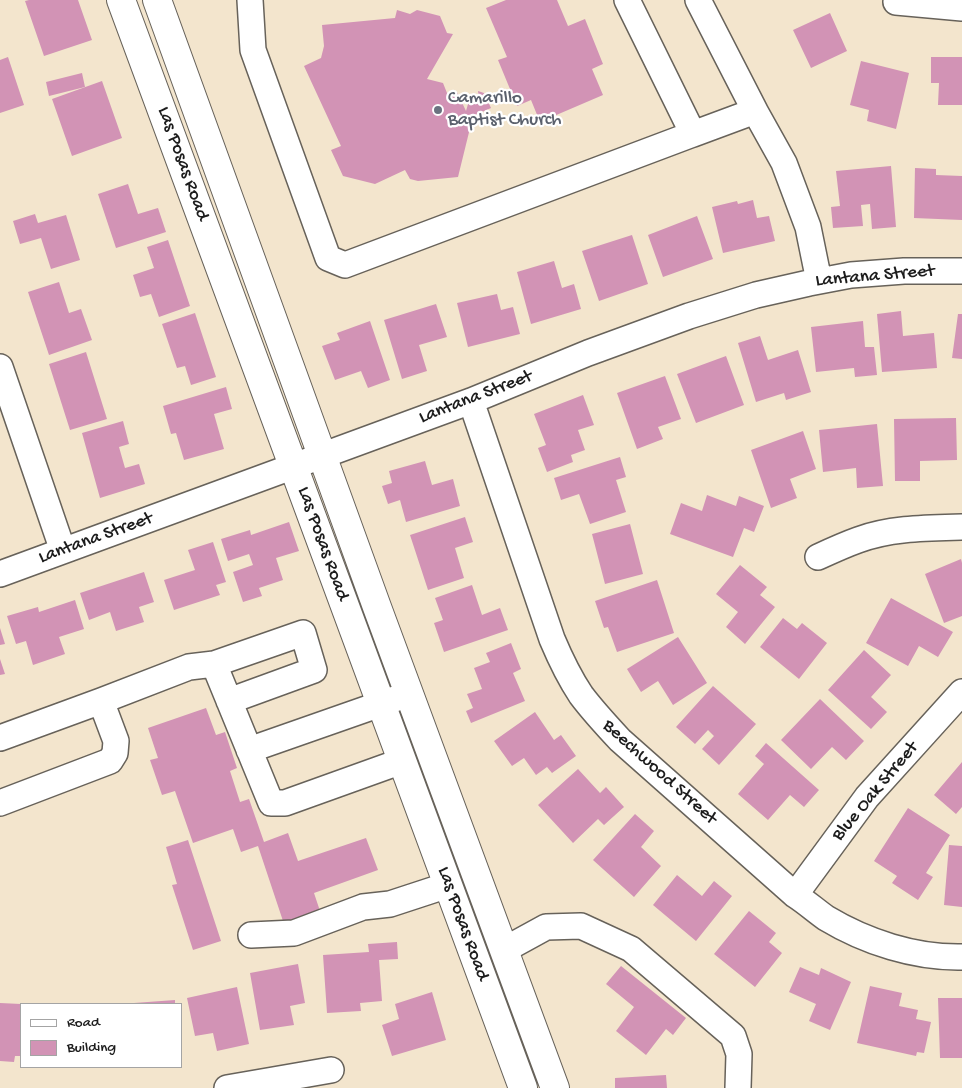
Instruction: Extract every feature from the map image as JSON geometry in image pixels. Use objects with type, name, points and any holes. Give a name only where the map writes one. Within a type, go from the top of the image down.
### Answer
[{"type":"main road","name":"Las Posas Road","points":[[121,0],[523,1088]]},
{"type":"main road","name":"Las Posas Road","points":[[157,0],[322,457],[555,1088]]},
{"type":"street","points":[[250,0],[253,50],[328,258],[344,265],[755,111]]},
{"type":"street","points":[[627,0],[693,134]]},
{"type":"street","points":[[698,0],[784,163],[808,228],[819,281]]},
{"type":"street","points":[[896,2],[962,8]]},
{"type":"street","name":"Lantana Street","points":[[0,574],[322,457],[471,401],[588,353],[689,316],[756,295],[851,275],[962,271]]},
{"type":"street","points":[[0,367],[63,551]]},
{"type":"street","name":"Beechwood Street","points":[[471,401],[552,639],[564,667],[580,693],[599,718],[620,740],[795,895],[825,917],[849,931],[902,949],[962,957]]},
{"type":"street","points":[[818,557],[859,539],[889,532],[920,528],[962,527]]},
{"type":"street","points":[[0,738],[189,667],[214,664],[303,633],[314,670],[229,701]]},
{"type":"street","points":[[214,664],[271,803],[286,803],[402,761]]},
{"type":"street","name":"Blue Oak Street","points":[[795,895],[868,797],[962,692]]},
{"type":"street","points":[[249,750],[409,694]]},
{"type":"street","points":[[0,803],[110,762],[115,753],[116,742],[101,701]]},
{"type":"street","points":[[251,935],[294,933],[363,907],[390,904],[448,885]]},
{"type":"street","points":[[504,950],[546,928],[581,926],[631,949],[734,1036],[739,1054],[738,1088]]},
{"type":"street","points":[[227,1088],[331,1070]]},
{"type":"building","points":[[78,0],[92,40],[44,56],[25,1]]},
{"type":"building","points":[[506,0],[557,0],[568,26],[585,19],[603,64],[592,69],[603,95],[540,122],[531,100],[517,106],[498,60],[507,57],[486,8]]},
{"type":"building","points":[[397,10],[410,14],[417,10],[440,16],[447,33],[453,34],[427,79],[443,83],[447,93],[457,92],[466,111],[470,97],[479,99],[478,91],[484,93],[491,108],[473,116],[458,177],[418,181],[410,179],[405,170],[375,184],[343,176],[331,150],[341,146],[304,66],[321,58],[324,46],[322,25],[395,18]]},
{"type":"building","points":[[830,13],[847,51],[811,68],[793,30]]},
{"type":"building","points":[[8,57],[24,105],[0,113],[0,60]]},
{"type":"building","points":[[931,57],[962,57],[962,105],[938,105],[939,83],[931,83]]},
{"type":"building","points":[[861,61],[909,73],[896,129],[867,121],[869,110],[850,105]]},
{"type":"building","points":[[82,73],[85,87],[49,96],[46,82]]},
{"type":"building","points":[[102,81],[122,138],[72,156],[52,99]]},
{"type":"building","points":[[891,166],[896,227],[872,229],[870,204],[861,205],[863,226],[833,228],[831,207],[840,206],[836,171]]},
{"type":"building","points":[[915,168],[936,169],[936,175],[962,176],[962,220],[914,218]]},
{"type":"building","points":[[128,184],[138,214],[158,208],[166,232],[116,248],[98,194]]},
{"type":"building","points":[[753,200],[757,218],[769,216],[775,241],[723,253],[712,207],[737,201],[738,204]]},
{"type":"building","points":[[35,214],[38,223],[66,215],[80,260],[51,269],[41,238],[20,244],[13,221]]},
{"type":"building","points":[[697,216],[713,259],[663,277],[648,235]]},
{"type":"building","points":[[632,235],[648,284],[599,301],[582,251]]},
{"type":"building","points":[[168,240],[190,306],[159,317],[151,294],[140,297],[133,275],[154,268],[147,247]]},
{"type":"building","points":[[554,261],[562,288],[574,284],[581,309],[531,324],[517,272]]},
{"type":"building","points":[[59,282],[69,313],[81,309],[92,340],[49,355],[28,292]]},
{"type":"building","points":[[497,294],[501,310],[513,307],[520,334],[468,347],[457,303]]},
{"type":"building","points":[[436,304],[447,337],[419,345],[427,371],[402,379],[384,320]]},
{"type":"building","points":[[901,311],[903,336],[934,333],[937,368],[882,372],[877,314]]},
{"type":"building","points":[[195,313],[216,377],[191,385],[185,366],[177,368],[162,324]]},
{"type":"building","points":[[958,314],[962,314],[962,359],[952,358]]},
{"type":"building","points":[[370,321],[390,380],[368,388],[361,371],[335,380],[322,346],[340,340],[337,333]]},
{"type":"building","points":[[863,321],[865,347],[874,347],[877,375],[855,377],[854,368],[816,372],[811,327]]},
{"type":"building","points":[[760,336],[768,360],[798,350],[811,392],[786,400],[784,393],[756,402],[738,343]]},
{"type":"building","points":[[86,352],[107,419],[70,430],[49,364]]},
{"type":"building","points":[[726,356],[744,405],[696,423],[677,374]]},
{"type":"building","points":[[665,376],[681,419],[658,427],[663,439],[637,449],[617,393]]},
{"type":"building","points":[[226,387],[232,409],[214,414],[224,449],[184,460],[176,433],[171,434],[163,406]]},
{"type":"building","points":[[583,395],[594,425],[578,430],[585,450],[571,455],[573,462],[547,472],[538,448],[546,445],[534,414]]},
{"type":"building","points":[[956,418],[957,460],[920,461],[920,481],[895,481],[894,419]]},
{"type":"building","points":[[123,421],[129,444],[119,447],[125,468],[139,464],[145,484],[100,498],[82,433]]},
{"type":"building","points":[[877,424],[883,486],[857,488],[856,468],[823,472],[819,430]]},
{"type":"building","points":[[803,431],[816,469],[790,479],[797,498],[771,508],[751,450]]},
{"type":"building","points":[[620,457],[626,477],[616,480],[626,512],[590,524],[579,494],[561,500],[554,478]]},
{"type":"building","points":[[425,461],[432,485],[453,479],[460,506],[406,522],[400,500],[388,504],[382,486],[392,483],[389,471]]},
{"type":"building","points":[[707,495],[736,506],[739,496],[764,506],[754,532],[744,528],[733,557],[670,534],[681,503],[702,511]]},
{"type":"building","points":[[465,517],[473,542],[455,548],[464,578],[428,590],[410,535]]},
{"type":"building","points":[[289,522],[299,551],[276,558],[283,580],[259,588],[262,596],[243,602],[233,572],[253,565],[249,554],[228,561],[221,539],[250,530],[251,535]]},
{"type":"building","points":[[630,524],[643,574],[605,584],[592,534]]},
{"type":"building","points":[[213,542],[226,582],[216,585],[220,595],[174,610],[164,580],[195,570],[188,550]]},
{"type":"building","points":[[961,559],[962,616],[944,623],[925,574]]},
{"type":"building","points":[[740,565],[767,587],[760,595],[775,607],[745,644],[726,627],[738,612],[716,594]]},
{"type":"building","points":[[144,572],[154,602],[139,607],[144,622],[116,631],[110,612],[89,620],[80,593]]},
{"type":"building","points":[[657,580],[674,633],[617,652],[608,627],[604,628],[595,601]]},
{"type":"building","points":[[472,585],[482,615],[500,608],[508,630],[444,652],[434,623],[443,620],[435,598]]},
{"type":"building","points":[[891,598],[953,632],[938,657],[919,646],[908,666],[866,643]]},
{"type":"building","points":[[75,600],[84,629],[59,637],[65,654],[33,665],[26,641],[16,644],[7,616],[38,607],[39,612]]},
{"type":"building","points":[[783,618],[797,629],[802,623],[827,643],[799,679],[760,647]]},
{"type":"building","points":[[0,628],[5,644],[0,645]]},
{"type":"building","points":[[678,637],[707,683],[673,705],[658,681],[641,692],[627,669]]},
{"type":"building","points":[[511,643],[521,669],[513,673],[525,701],[471,723],[466,711],[473,708],[467,694],[482,689],[474,668],[490,662],[486,653]]},
{"type":"building","points":[[864,650],[891,675],[871,697],[887,712],[871,729],[828,690]]},
{"type":"building","points":[[0,659],[5,674],[0,675]]},
{"type":"building","points":[[713,686],[756,724],[719,765],[702,749],[714,736],[708,730],[695,744],[676,727]]},
{"type":"building","points":[[820,699],[864,741],[846,760],[832,747],[811,769],[781,740]]},
{"type":"building","points":[[206,708],[216,735],[225,732],[237,768],[230,771],[240,802],[249,799],[264,842],[288,833],[298,861],[366,838],[378,870],[314,893],[322,917],[286,930],[258,846],[241,852],[233,829],[193,843],[175,791],[162,795],[150,760],[158,758],[148,728]]},
{"type":"building","points":[[535,712],[554,740],[561,735],[576,756],[552,773],[547,767],[536,775],[524,758],[512,766],[494,741]]},
{"type":"building","points":[[766,743],[819,790],[804,807],[790,795],[768,820],[738,794],[764,764],[755,756]]},
{"type":"building","points":[[962,762],[962,807],[956,814],[934,795]]},
{"type":"building","points":[[578,769],[600,793],[606,787],[624,807],[604,825],[598,819],[573,843],[538,805]]},
{"type":"building","points":[[908,808],[950,835],[926,873],[933,877],[918,900],[892,883],[897,876],[874,861]]},
{"type":"building","points":[[635,814],[654,831],[641,847],[661,866],[634,897],[593,860]]},
{"type":"building","points":[[188,840],[221,941],[193,950],[172,885],[177,884],[166,847]]},
{"type":"building","points":[[949,845],[962,846],[962,907],[944,905]]},
{"type":"building","points":[[677,875],[702,896],[714,881],[732,896],[696,941],[653,905]]},
{"type":"building","points":[[749,911],[776,933],[769,942],[782,953],[755,987],[714,954]]},
{"type":"building","points":[[397,942],[398,959],[379,960],[382,1001],[360,1003],[361,1011],[327,1013],[323,955],[369,952],[368,944]]},
{"type":"building","points":[[298,964],[305,1003],[290,1006],[294,1025],[260,1030],[250,973]]},
{"type":"building","points":[[621,966],[686,1018],[673,1035],[666,1029],[646,1055],[616,1031],[634,1007],[606,984]]},
{"type":"building","points":[[800,967],[819,975],[821,968],[851,982],[830,1030],[809,1021],[816,1004],[789,992]]},
{"type":"building","points":[[870,986],[902,993],[899,1006],[918,1010],[916,1019],[931,1022],[924,1053],[917,1052],[916,1056],[857,1043]]},
{"type":"building","points":[[237,987],[249,1044],[217,1051],[213,1033],[195,1036],[187,998]]},
{"type":"building","points":[[432,992],[446,1040],[392,1056],[382,1025],[399,1019],[395,1004]]},
{"type":"building","points":[[938,998],[962,998],[962,1058],[940,1058]]},
{"type":"building","points":[[175,1000],[175,1003],[134,1003]]},
{"type":"building","points":[[0,1003],[20,1004],[20,1056],[15,1056],[14,1062],[0,1061]]},
{"type":"building","points":[[666,1075],[667,1088],[615,1088],[615,1078]]},
{"type":"place","name":"Camarillo Baptist Church","points":[[438,110]]}]
